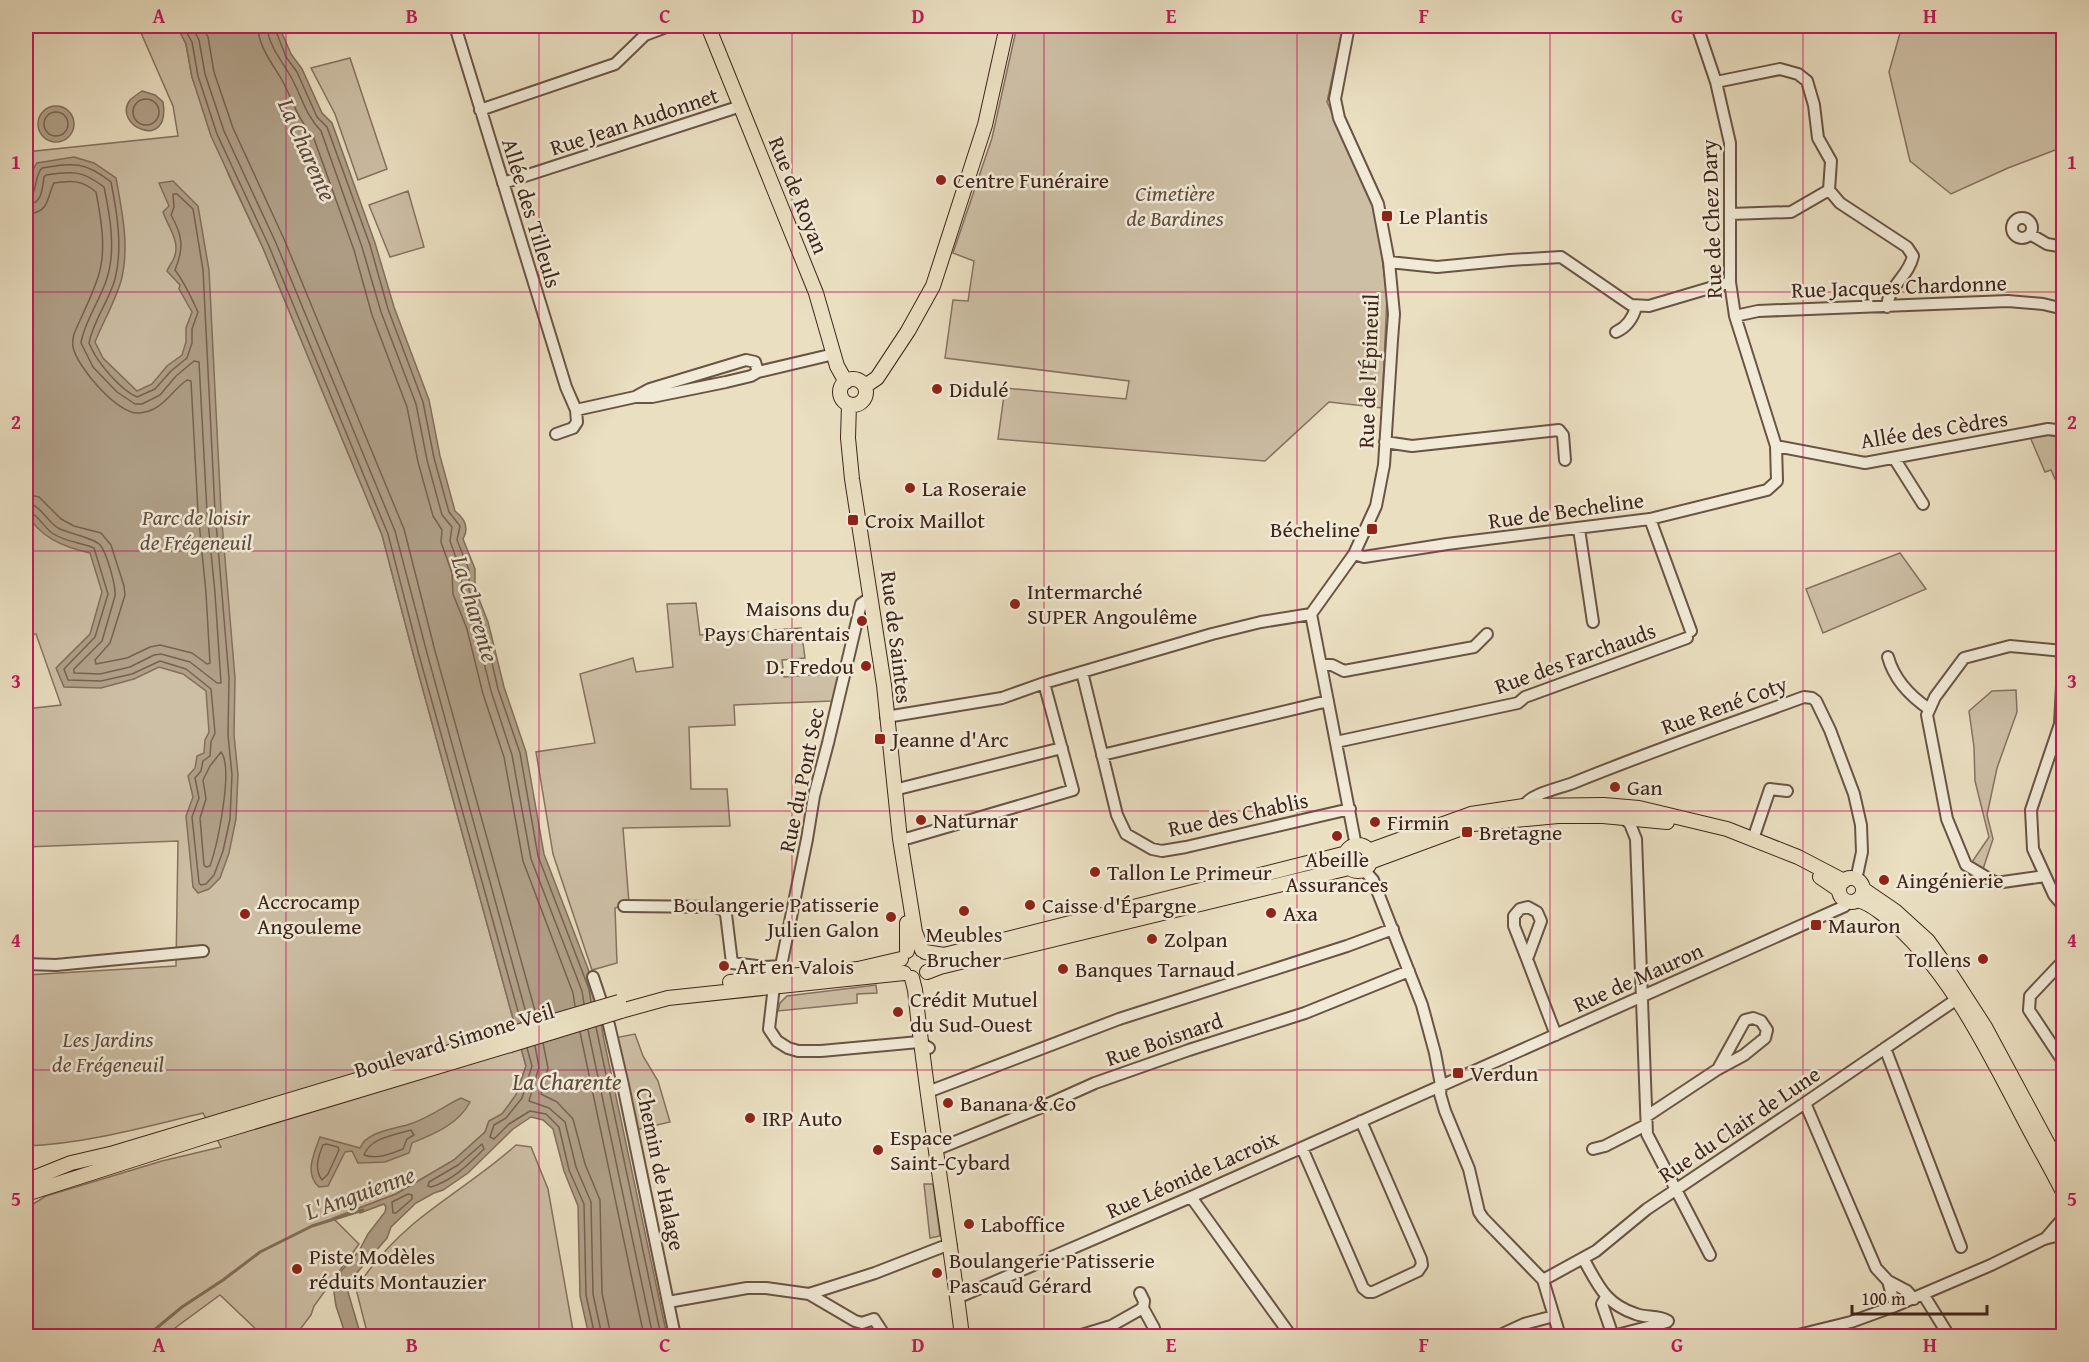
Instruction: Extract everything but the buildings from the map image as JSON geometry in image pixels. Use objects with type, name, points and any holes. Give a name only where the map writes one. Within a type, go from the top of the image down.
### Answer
[{"type":"main road","name":"Rue de Royan","points":[[708,26],[816,293],[837,366],[846,382]]},
{"type":"main road","points":[[864,386],[877,378],[908,331],[933,286],[985,125],[1007,26]]},
{"type":"main road","points":[[854,380],[864,386],[866,393],[857,405],[849,404],[841,396],[846,382],[854,380]]},
{"type":"main road","name":"Rue de Saintes","points":[[849,404],[848,438],[851,468],[884,685],[900,839],[915,932],[914,953]]},
{"type":"main road","points":[[1361,856],[1471,814],[1524,806],[1578,805],[1639,808],[1727,829],[1798,857],[1851,890],[1912,940],[1957,999],[2064,1194]]},
{"type":"main road","points":[[1361,856],[1473,824],[1558,816],[1623,817],[1687,826],[1723,836],[1802,866],[1895,911],[1928,941],[1961,987],[2008,1068],[2064,1175]]},
{"type":"main road","name":"Boulevard Simone Veil","points":[[620,1007],[668,998],[774,986],[916,975],[940,967],[1349,868],[1346,861],[1361,856]]},
{"type":"main road","name":"Boulevard Simone Veil","points":[[26,1181],[71,1163],[114,1153],[510,1039],[620,1007],[659,992],[756,979],[784,970],[858,969],[914,953],[944,955],[1361,856]]},
{"type":"main road","points":[[914,953],[930,964],[916,975],[901,967],[914,953]]},
{"type":"main road","points":[[916,975],[962,1336]]},
{"type":"main road","name":"Boulevard Simone Veil","points":[[26,1194],[510,1039]]},
{"type":"main road","points":[[925,1045],[933,1090],[937,1150]]},
{"type":"street","name":"Allée des Tilleuls","points":[[455,26],[566,387],[576,410]]},
{"type":"street","points":[[480,110],[615,64],[645,34],[669,26]]},
{"type":"street","name":"Rue de l'Épineuil","points":[[1311,614],[1357,549],[1377,506],[1385,442],[1394,314],[1389,262],[1378,204],[1339,118],[1335,99],[1348,26]]},
{"type":"street","name":"Rue de Chez Dary","points":[[1697,26],[1716,82],[1730,143],[1730,282],[1735,316],[1776,446],[1777,481]]},
{"type":"street","points":[[1716,82],[1780,69],[1798,74],[1807,81],[1814,105],[1818,138],[1831,162],[1829,190],[1840,203],[1907,247],[1913,256],[1910,267],[1887,296],[1887,307]]},
{"type":"street","name":"Rue Jean Audonnet","points":[[503,183],[741,106]]},
{"type":"street","points":[[1730,214],[1791,212],[1829,190]]},
{"type":"street","points":[[2030,234],[2047,244],[2064,247]]},
{"type":"street","points":[[1389,262],[1437,267],[1561,257],[1636,307],[1648,306],[1730,282]]},
{"type":"street","name":"Rue Jacques Chardonne","points":[[1735,316],[1758,311],[2013,301],[2064,309]]},
{"type":"street","points":[[1616,332],[1632,319],[1636,307]]},
{"type":"street","points":[[556,434],[573,428],[577,422],[576,410],[635,397],[663,395],[751,376],[758,372],[834,354]]},
{"type":"street","points":[[635,397],[650,389],[746,360],[755,362],[758,372]]},
{"type":"street","name":"Allée des Cèdres","points":[[1776,446],[1858,462],[1894,458],[2048,429],[2064,431]]},
{"type":"street","points":[[1385,442],[1412,446],[1556,430],[1561,431],[1563,435],[1565,460]]},
{"type":"street","points":[[1894,458],[1923,504]]},
{"type":"street","name":"Rue de Becheline","points":[[1357,549],[1365,557],[1446,544],[1650,519],[1767,490],[1777,481]]},
{"type":"street","name":"Rue des Farchauds","points":[[1335,742],[1518,703],[1525,697],[1689,634],[1650,519]]},
{"type":"street","points":[[1579,529],[1593,622]]},
{"type":"street","name":"Rue du Pont Sec","points":[[784,970],[814,796],[861,604],[871,597]]},
{"type":"street","points":[[886,717],[1002,698],[1044,683],[1261,622],[1311,614],[1335,742],[1361,856],[1373,880],[1422,1005],[1441,1085],[1440,1094],[1468,1169],[1479,1212],[1543,1280],[1560,1336]]},
{"type":"street","points":[[1321,665],[1332,664],[1344,671],[1474,647],[1487,634]]},
{"type":"street","points":[[2044,876],[1996,883],[1966,865],[1947,819],[1927,722],[1929,709],[1953,670],[1964,658],[2010,646],[2063,649],[2062,719],[2031,810],[2033,849],[2054,895],[2064,907]]},
{"type":"street","points":[[1888,657],[1897,678],[1929,709]]},
{"type":"street","name":"Rue des Chablis","points":[[1082,672],[1117,815],[1126,834],[1152,849],[1162,851],[1186,847],[1350,809]]},
{"type":"street","points":[[900,839],[1073,790],[1044,683]]},
{"type":"street","name":"Rue René Coty","points":[[1524,806],[1536,796],[1804,697],[1812,698],[1816,701],[1830,730],[1854,794],[1861,825],[1862,852],[1851,890]]},
{"type":"street","points":[[1102,755],[1328,701]]},
{"type":"street","points":[[894,790],[967,774],[1062,748]]},
{"type":"street","points":[[1571,784],[1572,798],[1578,805]]},
{"type":"street","points":[[1753,839],[1770,789],[1787,791]]},
{"type":"street","points":[[1623,817],[1630,824],[1636,839],[1641,1006],[1646,1054],[1647,1134],[1710,1255]]},
{"type":"street","points":[[1636,839],[1647,819]]},
{"type":"street","name":"Rue de Mauron","points":[[1441,1085],[1845,906],[1851,890]]},
{"type":"street","points":[[624,906],[715,907],[723,910],[726,914],[732,963],[732,973],[727,982]]},
{"type":"street","points":[[933,1090],[1119,1019],[1393,929]]},
{"type":"street","points":[[26,964],[56,965],[203,951]]},
{"type":"street","points":[[1527,959],[1556,1035]]},
{"type":"street","points":[[2064,960],[2030,996],[2028,1003],[2029,1010],[2064,1063]]},
{"type":"street","points":[[732,963],[784,970]]},
{"type":"street","points":[[732,963],[756,979]]},
{"type":"street","name":"Rue Boisnard","points":[[937,1150],[1095,1083],[1305,1013],[1409,971]]},
{"type":"street","name":"Chemin de Halage","points":[[593,976],[609,1025],[675,1336]]},
{"type":"street","points":[[774,986],[769,1029],[777,1041],[788,1048],[810,1052],[925,1045]]},
{"type":"street","name":"Rue du Clair de Lune","points":[[1543,1280],[1596,1251],[1647,1209],[1957,999]]},
{"type":"street","points":[[1593,1149],[1605,1146],[1744,1055],[1765,1038],[1767,1030],[1761,1021],[1753,1018],[1745,1020],[1718,1070]]},
{"type":"street","points":[[1885,1048],[1961,1247]]},
{"type":"street","name":"Rue Léonide Lacroix","points":[[956,1296],[1191,1197],[1441,1085]]},
{"type":"street","points":[[1805,1103],[1876,1268],[1888,1281],[1918,1297],[1949,1336]]},
{"type":"street","points":[[1302,1148],[1363,1288],[1368,1292],[1373,1292],[1418,1271],[1422,1265],[1361,1121]]},
{"type":"street","points":[[1191,1197],[1291,1336]]},
{"type":"street","points":[[2044,1239],[2064,1217]]},
{"type":"street","points":[[1794,1336],[1851,1322],[1895,1306],[1991,1265],[2044,1239],[2064,1234]]},
{"type":"street","points":[[808,1294],[942,1247],[951,1246]]},
{"type":"street","points":[[1583,1258],[1606,1297],[1635,1314],[1668,1322],[1613,1336],[1602,1304],[1606,1297]]},
{"type":"street","points":[[1888,1281],[1895,1306]]},
{"type":"street","points":[[668,1302],[747,1288],[766,1288],[808,1294],[855,1321],[861,1323],[874,1319],[885,1336]]},
{"type":"street","points":[[1140,1293],[1144,1301],[1143,1308],[1154,1328]]},
{"type":"street","points":[[1078,1336],[1111,1326],[1143,1308]]},
{"type":"street","points":[[1498,1336],[1524,1324],[1554,1316]]},
{"type":"green space","name":"Parc de loisir de Frégeneuil","points":[[138,26],[177,26],[186,44],[192,77],[229,176],[263,248],[382,535],[526,1066],[516,1095],[502,1114],[489,1121],[485,1132],[454,1160],[396,1194],[333,1218],[359,1244],[295,1336],[263,1336],[220,1295],[164,1336],[26,1336],[26,1213],[33,1204],[46,1196],[162,1161],[221,1147],[203,1113],[93,1138],[26,1146],[26,975],[176,966],[178,841],[26,847],[26,709],[61,705],[36,634],[26,635],[26,152],[178,136],[173,106]]},
{"type":"green space","name":"Cimetière de Bardines","points":[[1017,26],[1343,26],[1327,102],[1372,202],[1380,242],[1387,296],[1382,408],[1329,402],[1265,461],[998,439],[1005,388],[1126,399],[1129,381],[945,358],[953,300],[968,301],[974,261],[953,253],[992,138]]},
{"type":"green space","points":[[1902,26],[2063,26],[2063,147],[2008,168],[1951,194],[1910,161],[1889,72]]},
{"type":"green space","points":[[350,58],[387,169],[358,180],[335,114],[311,68]]},
{"type":"green space","points":[[408,191],[424,247],[390,257],[369,205]]},
{"type":"green space","points":[[2048,435],[2063,438],[2063,497],[2051,470],[2045,472],[2030,437]]},
{"type":"green space","points":[[1900,553],[1926,589],[1823,633],[1806,589]]},
{"type":"green space","points":[[696,603],[700,635],[801,628],[805,658],[782,660],[784,677],[839,673],[833,701],[734,705],[735,725],[689,727],[691,789],[727,789],[730,826],[623,828],[629,903],[615,908],[617,963],[592,970],[553,854],[536,752],[595,743],[580,674],[633,658],[636,672],[673,667],[667,604]]},
{"type":"green space","points":[[2016,690],[2017,712],[1997,768],[1987,815],[1993,839],[1983,869],[1972,862],[1989,837],[1975,781],[1974,747],[1969,711],[1992,691]]},
{"type":"green space","points":[[876,985],[877,993],[857,994],[857,1003],[778,1011],[780,1003],[787,996]]},
{"type":"green space","points":[[635,1034],[643,1056],[658,1081],[670,1122],[635,1130],[614,1038]]},
{"type":"green space","points":[[516,1145],[531,1147],[548,1189],[574,1336],[368,1336],[356,1289],[368,1272],[412,1225]]},
{"type":"green space","points":[[924,1184],[933,1184],[940,1236],[930,1238]]},
{"type":"water","name":"La Charente","points":[[177,26],[279,26],[322,113],[332,123],[375,243],[394,307],[429,400],[440,456],[455,511],[466,527],[463,539],[475,569],[475,589],[488,622],[504,687],[526,752],[544,854],[595,987],[604,1040],[667,1336],[589,1336],[580,1296],[578,1206],[564,1171],[553,1129],[543,1120],[531,1117],[513,1129],[468,1173],[443,1190],[416,1203],[391,1227],[387,1238],[355,1275],[348,1292],[361,1336],[346,1336],[336,1306],[333,1286],[342,1270],[359,1251],[386,1207],[384,1204],[360,1213],[359,1208],[396,1194],[454,1160],[485,1132],[489,1121],[502,1114],[516,1095],[526,1066],[382,535],[263,248],[211,136],[192,77],[186,44]]},
{"type":"water","points":[[142,91],[155,95],[163,102],[163,118],[159,127],[151,130],[142,130],[128,118],[126,109],[130,100]]},
{"type":"water","points":[[56,106],[69,111],[74,124],[69,137],[56,142],[43,137],[38,124],[43,111]]},
{"type":"water","points":[[74,157],[94,163],[116,178],[124,229],[124,268],[116,297],[95,342],[103,358],[137,391],[152,384],[167,366],[182,355],[186,342],[186,328],[192,312],[179,289],[180,285],[167,271],[174,258],[176,246],[163,212],[169,206],[159,183],[173,181],[198,206],[209,270],[221,511],[235,678],[234,735],[238,775],[236,819],[229,853],[220,878],[209,889],[198,893],[193,887],[186,816],[193,797],[188,776],[195,768],[197,756],[204,753],[205,740],[209,732],[206,691],[183,674],[159,667],[134,679],[101,688],[64,687],[56,668],[90,634],[102,592],[90,553],[70,548],[53,540],[31,521],[26,512],[26,290],[31,172],[37,163]]},
{"type":"water","points":[[461,1098],[470,1102],[465,1110],[453,1122],[437,1132],[412,1143],[409,1153],[385,1162],[358,1163],[352,1151],[345,1152],[328,1186],[319,1187],[314,1182],[311,1170],[320,1137],[360,1148],[375,1134],[417,1121]]},
{"type":"waterway","name":"L'Anguienne","points":[[147,1336],[182,1307],[260,1252],[312,1226],[363,1210]]},
{"type":"place","name":"Centre Funéraire","points":[[941,180]]},
{"type":"place","name":"Le Plantis","points":[[1387,216]]},
{"type":"place","name":"Didulé","points":[[937,389]]},
{"type":"place","name":"La Roseraie","points":[[910,488]]},
{"type":"place","name":"Croix Maillot","points":[[853,520]]},
{"type":"place","name":"Bécheline","points":[[1372,529]]},
{"type":"place","name":"Intermarché SUPER Angoulême","points":[[1015,604]]},
{"type":"place","name":"Maisons du Pays Charentais","points":[[862,621]]},
{"type":"place","name":"D. Fredou","points":[[866,666]]},
{"type":"place","name":"Jeanne d'Arc","points":[[880,739]]},
{"type":"place","name":"Gan","points":[[1615,787]]},
{"type":"place","name":"Naturnar","points":[[921,820]]},
{"type":"place","name":"Firmin","points":[[1375,822]]},
{"type":"place","name":"Bretagne","points":[[1467,832]]},
{"type":"place","name":"Abeille Assurances","points":[[1337,836]]},
{"type":"place","name":"Tallon Le Primeur","points":[[1095,872]]},
{"type":"place","name":"Aingénierie","points":[[1884,880]]},
{"type":"place","name":"Caisse d'Épargne","points":[[1030,905]]},
{"type":"place","name":"Meubles Brucher","points":[[964,911]]},
{"type":"place","name":"Axa","points":[[1271,913]]},
{"type":"place","name":"Accrocamp Angouleme","points":[[245,914]]},
{"type":"place","name":"Boulangerie Patisserie Julien Galon","points":[[891,917]]},
{"type":"place","name":"Mauron","points":[[1816,925]]},
{"type":"place","name":"Zolpan","points":[[1152,939]]},
{"type":"place","name":"Tollens","points":[[1983,959]]},
{"type":"place","name":"Art en Valois","points":[[724,966]]},
{"type":"place","name":"Banques Tarnaud","points":[[1063,969]]},
{"type":"place","name":"Crédit Mutuel du Sud-Ouest","points":[[898,1012]]},
{"type":"place","name":"Verdun","points":[[1458,1073]]},
{"type":"place","name":"Banana & Co","points":[[948,1103]]},
{"type":"place","name":"IRP Auto","points":[[750,1118]]},
{"type":"place","name":"Espace Saint-Cybard","points":[[878,1150]]},
{"type":"place","name":"Laboffice","points":[[969,1224]]},
{"type":"place","name":"Piste Modèles réduits Montauzier","points":[[297,1269]]},
{"type":"place","name":"Boulangerie Patisserie Pascaud Gérard","points":[[937,1273]]},
{"type":"park label","name":"Les Jardins de Frégeneuil","points":[[108,1052]]}]
